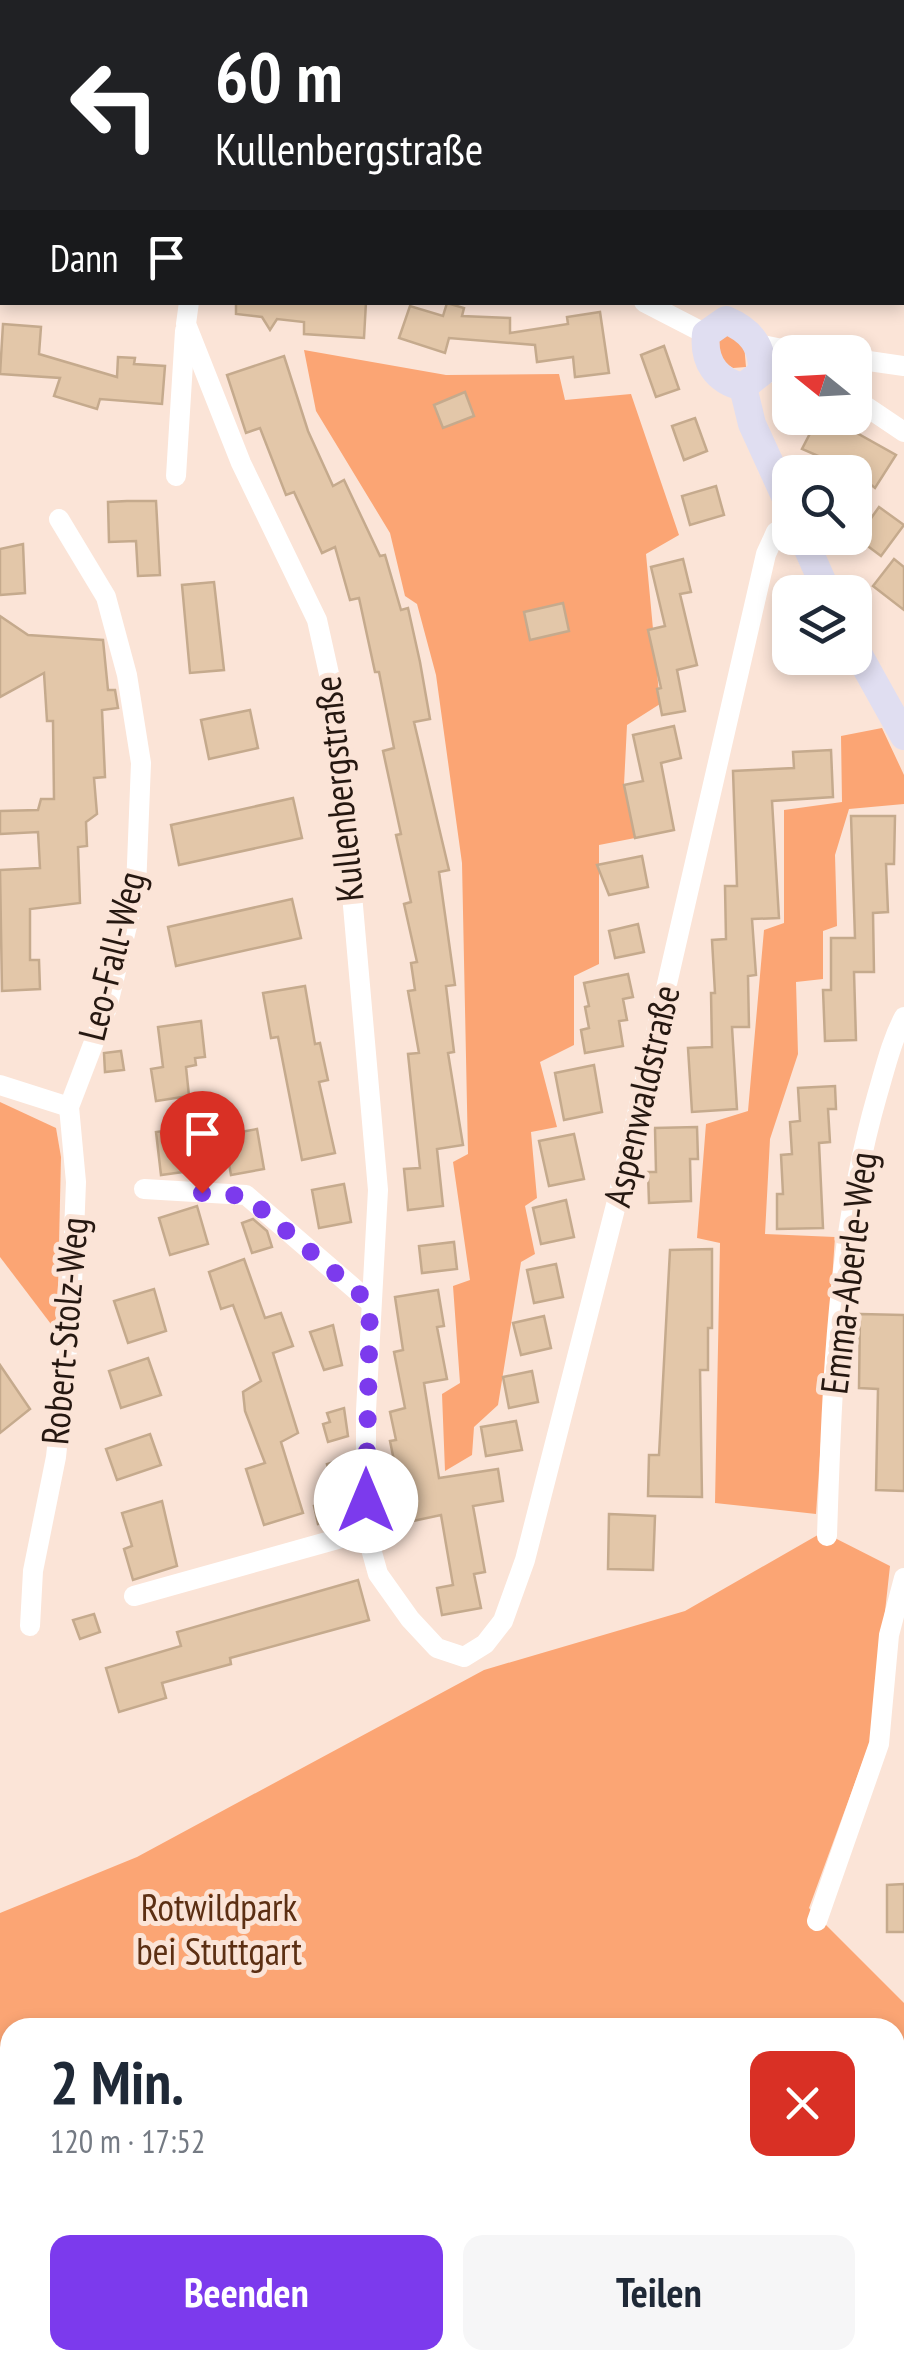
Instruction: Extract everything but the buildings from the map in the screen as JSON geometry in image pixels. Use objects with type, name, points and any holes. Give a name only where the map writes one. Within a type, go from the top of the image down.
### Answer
[{"type":"street","points":[[658,305],[721,319],[746,330],[763,369],[752,424],[772,468]]},
{"type":"street","points":[[176,476],[187,313]]},
{"type":"street","name":"Kullenbergstraße","points":[[187,313],[241,463],[317,620],[335,701],[378,1190],[370,1303],[366,1531],[378,1574],[410,1619],[437,1648],[464,1657]]},
{"type":"street","points":[[721,319],[704,348],[710,365],[730,384],[763,369]]},
{"type":"street","points":[[872,362],[904,366]]},
{"type":"street","points":[[872,410],[904,432]]},
{"type":"street","name":"Leo-Fall-Weg","points":[[59,519],[106,598],[127,675],[141,763],[136,889],[106,1008],[69,1107]]},
{"type":"street","name":"Aspenwaldstraße","points":[[464,1657],[485,1644],[502,1621],[524,1560],[622,1182],[772,541]]},
{"type":"street","points":[[870,675],[904,736]]},
{"type":"street","name":"Emma-Aberle-Weg","points":[[827,1536],[832,1378],[842,1272],[863,1145],[904,1017]]},
{"type":"street","points":[[0,1085],[69,1107]]},
{"type":"street","name":"Robert-Stolz-Weg","points":[[30,1626],[33,1571],[56,1457],[71,1310],[76,1182],[69,1107]]},
{"type":"street","points":[[144,1188],[246,1196],[370,1303]]},
{"type":"street","points":[[134,1596],[366,1531]]},
{"type":"street","points":[[817,1922],[880,1744],[890,1635],[904,1578]]},
{"type":"green space","points":[[720,330],[744,344],[746,367],[733,368],[722,361],[716,334]]},
{"type":"green space","points":[[304,350],[446,375],[559,374],[565,400],[631,394],[679,535],[646,554],[660,704],[627,725],[624,785],[635,838],[599,845],[599,964],[574,976],[574,1045],[540,1062],[557,1127],[531,1132],[537,1198],[525,1206],[535,1254],[521,1262],[498,1405],[474,1427],[472,1455],[445,1471],[442,1394],[460,1383],[453,1286],[470,1280],[453,1162],[468,1154],[462,863],[436,675],[417,604],[405,596],[390,533],[316,411]]},
{"type":"green space","points":[[882,728],[904,775],[904,804],[849,809],[835,855],[837,926],[823,931],[823,979],[796,982],[798,1054],[770,1139],[765,1234],[835,1237],[816,1514],[715,1503],[720,1243],[697,1238],[706,1124],[748,1111],[764,930],[784,923],[784,810],[842,802],[841,736]]},
{"type":"green space","points":[[0,1102],[56,1128],[61,1157],[57,1332],[0,1257]]},
{"type":"green space","name":"Rotwildpark bei Stuttgart","points":[[823,1532],[890,1566],[871,1739],[809,1908],[904,2003],[904,2018],[0,2018],[0,1913],[137,1857],[484,1670],[685,1611]]},
{"type":"route","points":[[202,1193],[246,1196],[370,1303],[366,1501]]}]
